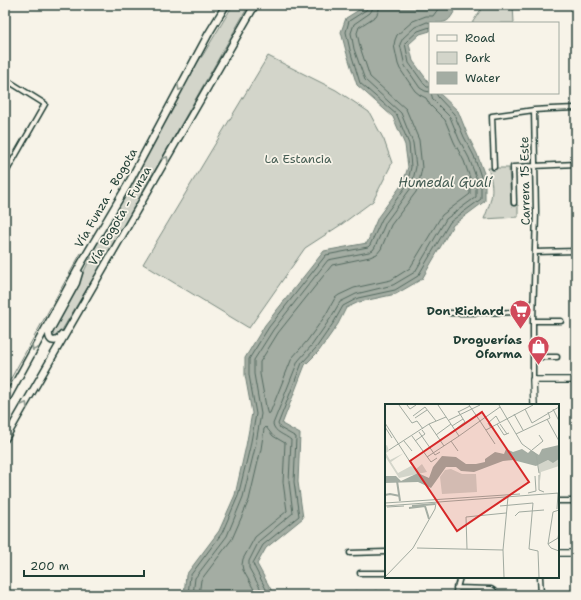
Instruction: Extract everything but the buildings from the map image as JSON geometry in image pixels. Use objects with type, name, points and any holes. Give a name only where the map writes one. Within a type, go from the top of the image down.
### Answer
[{"type":"main road","name":"Vía Funza - Bogota","points":[[5,402],[82,262],[127,186],[226,5]]},
{"type":"main road","points":[[189,71],[230,5]]},
{"type":"main road","points":[[211,81],[220,59],[251,5]]},
{"type":"main road","name":"Vía Bogota - Funza","points":[[5,439],[255,5]]},
{"type":"main road","points":[[82,262],[76,283],[49,332],[48,335],[53,341],[60,339],[88,291],[96,281]]},
{"type":"main road","points":[[534,404],[533,380],[576,380]]},
{"type":"main road","points":[[559,553],[576,553]]},
{"type":"street","points":[[5,79],[45,104],[5,174]]},
{"type":"street","points":[[494,167],[492,116],[534,110],[576,108]]},
{"type":"street","name":"Carrera 15 Este","points":[[533,380],[534,252],[536,212],[534,110]]},
{"type":"street","points":[[514,203],[513,167],[576,164]]},
{"type":"street","points":[[534,252],[576,251]]},
{"type":"street","points":[[450,313],[533,312]]},
{"type":"street","points":[[533,321],[561,321]]},
{"type":"street","points":[[533,357],[558,357]]},
{"type":"street","points":[[559,501],[575,501],[575,466]]},
{"type":"street","points":[[350,554],[385,552]]},
{"type":"street","points":[[360,573],[385,572]]},
{"type":"street","points":[[454,595],[460,578]]},
{"type":"street","points":[[540,578],[541,595]]},
{"type":"street","points":[[456,588],[491,589],[496,595]]},
{"type":"green space","points":[[233,5],[249,5],[96,274],[59,335],[52,337],[52,330],[77,286],[104,230],[136,176],[159,129],[196,64]]},
{"type":"green space","points":[[484,5],[513,5],[514,22],[473,22]]},
{"type":"green space","name":"La Estancia","points":[[268,56],[336,90],[369,112],[384,140],[392,163],[373,201],[342,224],[305,248],[249,328],[143,264]]},
{"type":"green space","points":[[488,168],[509,168],[511,205],[518,205],[518,217],[484,219],[492,194]]},
{"type":"water","name":"Humedal Gualí","points":[[367,5],[458,5],[448,20],[445,22],[429,22],[429,31],[420,34],[409,44],[413,61],[429,83],[429,94],[440,94],[458,111],[485,176],[485,201],[453,225],[422,279],[396,294],[359,302],[346,308],[338,324],[319,351],[305,365],[282,424],[300,434],[298,482],[303,518],[266,548],[257,564],[274,595],[183,595],[186,575],[219,531],[235,495],[252,413],[245,375],[245,358],[265,325],[324,251],[367,243],[378,217],[403,183],[408,167],[405,145],[393,117],[357,85],[341,32],[346,18]]},
{"type":"waterway","points":[[5,389],[81,253]]},
{"type":"place","name":"Don Richard","points":[[520,330]]},
{"type":"place","name":"Droguerías Ofarma","points":[[538,366]]}]
